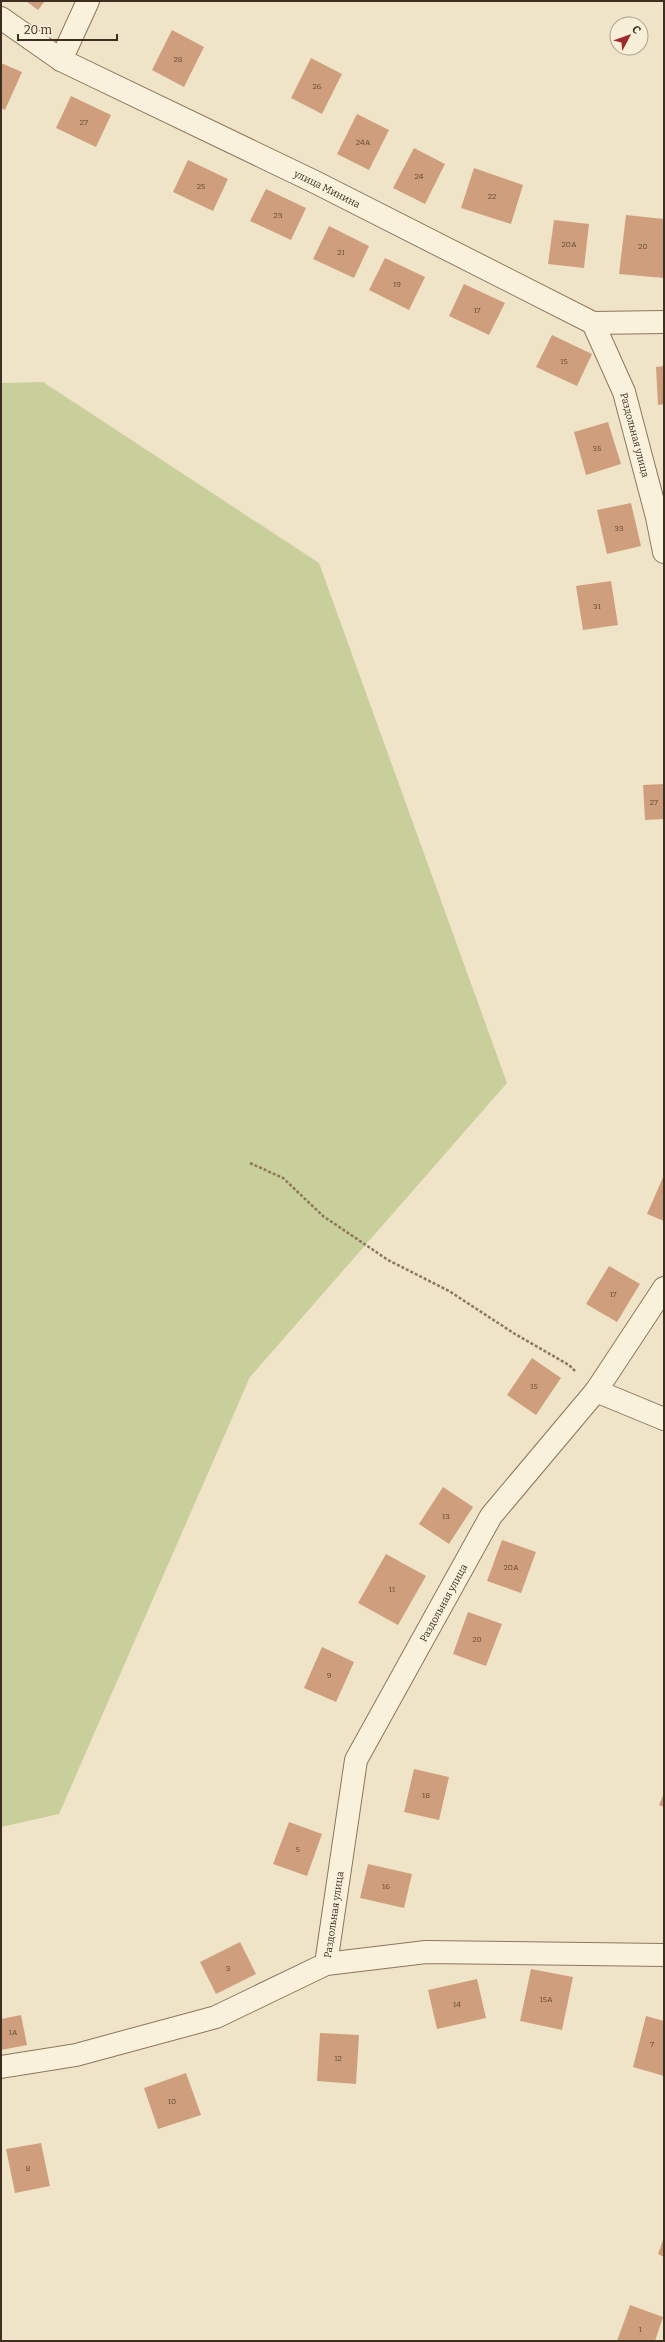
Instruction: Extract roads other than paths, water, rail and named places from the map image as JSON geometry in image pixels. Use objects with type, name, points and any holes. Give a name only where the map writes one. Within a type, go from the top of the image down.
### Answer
[{"type":"street","points":[[61,60],[88,1]]},
{"type":"street","name":"улица Минина","points":[[1,18],[61,60],[315,182],[594,323],[664,322]]},
{"type":"street","name":"Раздольная улица","points":[[594,323],[624,392],[657,517],[664,552]]},
{"type":"street","name":"Раздольная улица","points":[[326,1964],[356,1760],[491,1516],[596,1391],[664,1288]]},
{"type":"street","points":[[596,1391],[664,1419]]},
{"type":"street","name":"Раздольная улица","points":[[1,2067],[76,2055],[216,2017],[326,1964],[426,1952],[664,1955]]}]
